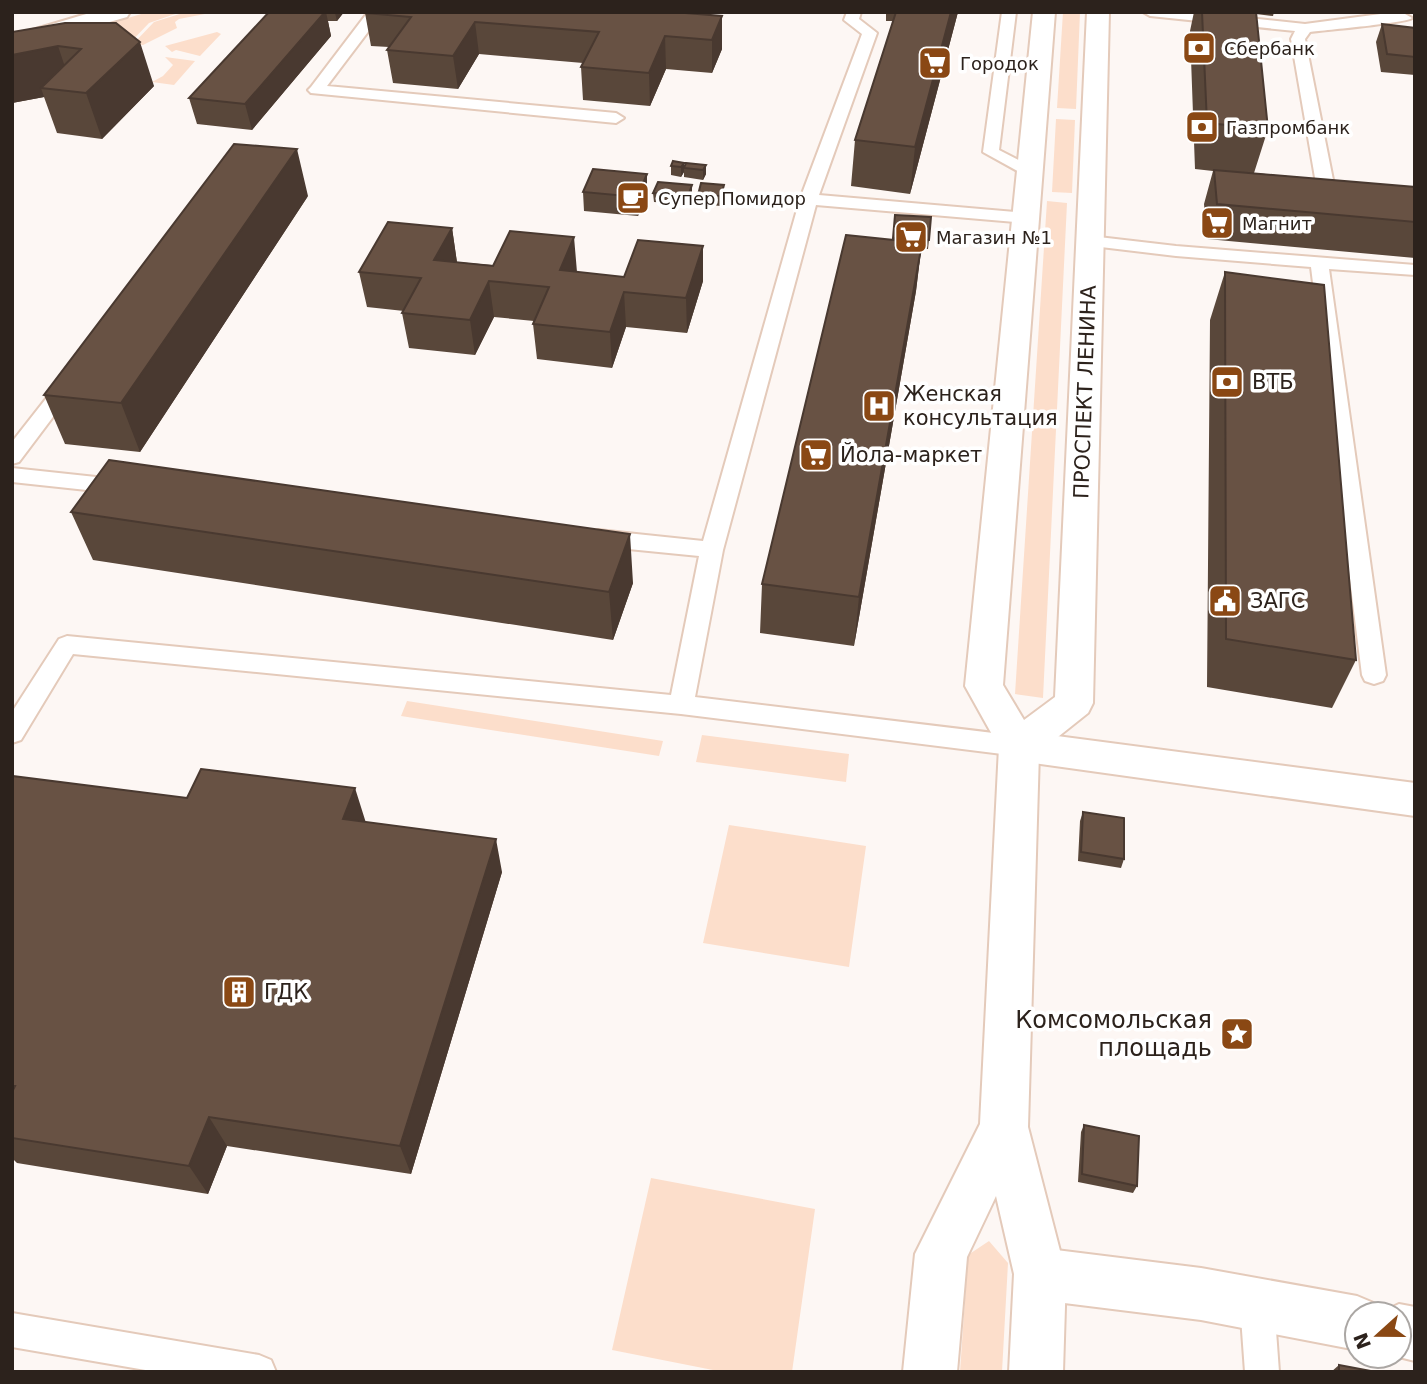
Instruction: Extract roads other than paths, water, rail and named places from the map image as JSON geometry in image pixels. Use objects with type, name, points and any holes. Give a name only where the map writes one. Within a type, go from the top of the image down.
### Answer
[{"type":"main road","points":[[12,43],[119,12]]},
{"type":"main road","name":"ПРОСПЕКТ ЛЕНИНА","points":[[1044,12],[1065,114],[1090,241],[1074,702],[1019,746],[984,687],[1030,173],[1065,114],[1098,12]]},
{"type":"main road","points":[[1036,1372],[1040,1275],[1004,1127],[1019,746],[1415,800]]},
{"type":"main road","points":[[930,1372],[941,1254],[1004,1127]]},
{"type":"main road","points":[[1040,1275],[1201,1294],[1340,1320]]},
{"type":"lane","points":[[376,12],[316,90],[616,118]]},
{"type":"lane","points":[[681,705],[712,550],[809,199],[870,33],[851,20],[854,12]]},
{"type":"lane","points":[[1009,12],[991,152],[1030,173]]},
{"type":"lane","points":[[1150,12],[1305,28],[1388,17],[1405,18]]},
{"type":"lane","points":[[1305,28],[1298,39],[1327,195]]},
{"type":"lane","points":[[809,199],[1026,218]]},
{"type":"lane","points":[[1090,241],[1176,251],[1415,270]]},
{"type":"lane","points":[[1319,261],[1374,675]]},
{"type":"lane","points":[[12,457],[78,371]]},
{"type":"lane","points":[[12,475],[149,490]]},
{"type":"lane","points":[[575,535],[712,550]]},
{"type":"lane","points":[[12,733],[68,645],[681,705],[1019,746]]},
{"type":"lane","points":[[1257,1303],[1262,1372]]},
{"type":"lane","points":[[12,1330],[259,1372]]},
{"type":"place","name":"Сбербанк","points":[[1199,48]]},
{"type":"place","name":"Городок","points":[[935,63]]},
{"type":"place","name":"Газпромбанк","points":[[1202,127]]},
{"type":"place","name":"Супер Помидор","points":[[633,198]]},
{"type":"place","name":"Магнит","points":[[1217,223]]},
{"type":"place","name":"Магазин №1","points":[[911,237]]},
{"type":"place","name":"ВТБ","points":[[1227,382]]},
{"type":"place","name":"Женская консультация","points":[[879,406]]},
{"type":"place","name":"Йола-маркет","points":[[816,455]]},
{"type":"place","name":"ЗАГС","points":[[1225,601]]},
{"type":"place","name":"ГДК","points":[[239,992]]},
{"type":"place","name":"Комсомольская площадь","points":[[1237,1034]]}]
